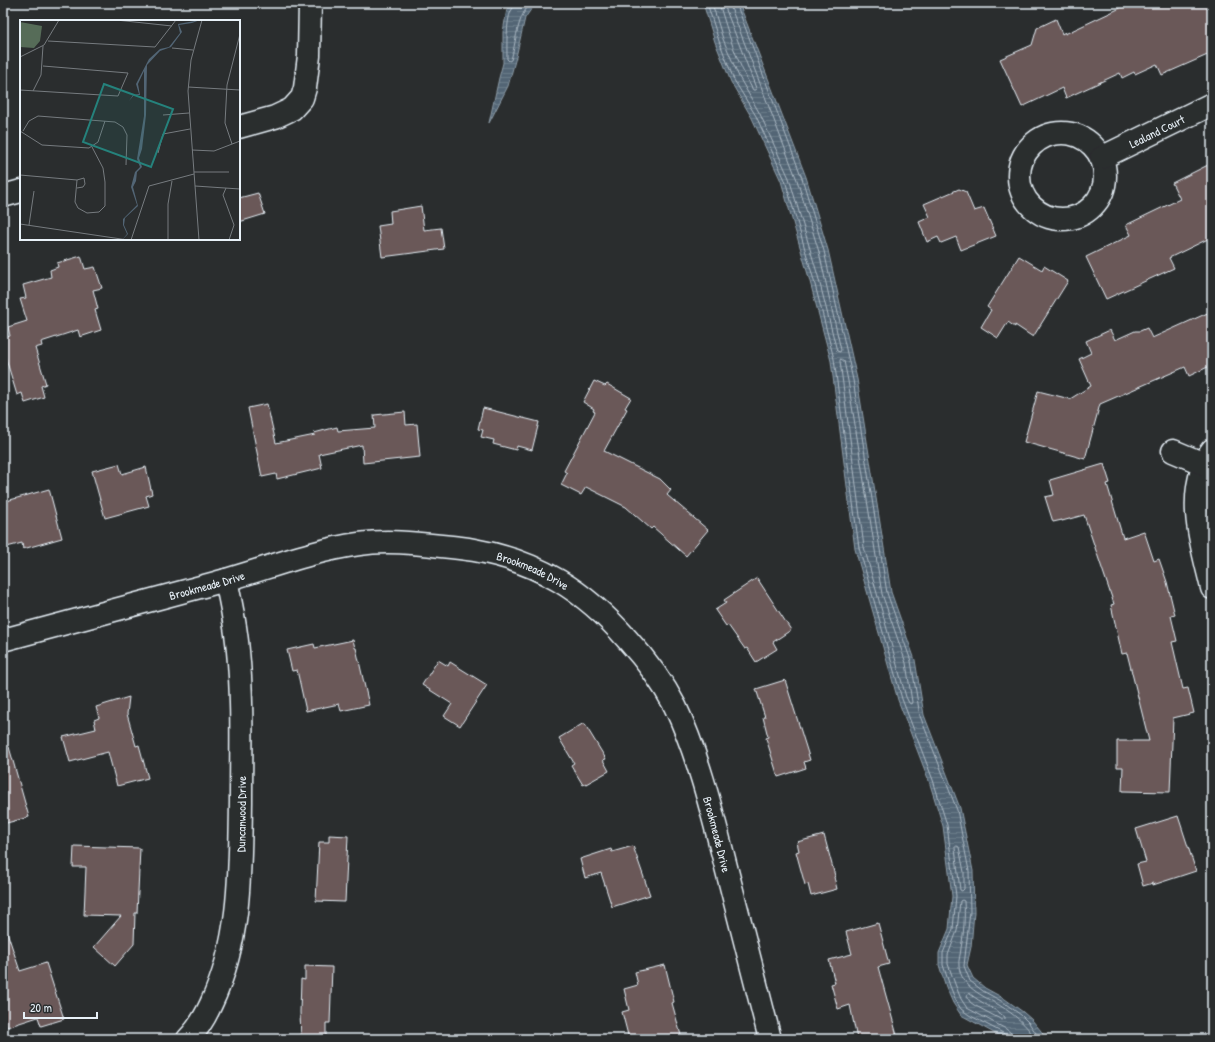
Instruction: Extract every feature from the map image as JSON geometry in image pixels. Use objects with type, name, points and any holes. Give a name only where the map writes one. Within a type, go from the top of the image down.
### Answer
[{"type":"street","points":[[240,127],[292,109],[302,98],[305,88],[309,56],[310,3]]},
{"type":"street","name":"Lealand Court","points":[[1101,158],[1212,104]]},
{"type":"street","points":[[3,196],[20,191]]},
{"type":"street","points":[[1173,451],[1208,457],[1199,479],[1196,499],[1196,519],[1212,588]]},
{"type":"street","name":"Brookmeade Drive","points":[[3,640],[226,580],[321,552],[359,544],[395,542],[474,550],[519,562],[546,573],[569,586],[591,602],[610,620],[636,649],[658,677],[674,705],[696,760],[717,833],[770,1039]]},
{"type":"street","name":"Duncanwood Drive","points":[[188,1039],[204,1018],[216,994],[225,969],[231,944],[236,910],[240,857],[241,729],[238,652],[235,622],[226,580]]},
{"type":"water","points":[[513,3],[572,3],[546,4],[532,8],[525,18],[508,86],[489,123],[503,63],[503,32],[507,9]]},
{"type":"water","points":[[703,3],[739,3],[806,177],[828,250],[857,379],[891,592],[915,660],[924,715],[960,808],[973,871],[974,912],[971,947],[967,965],[973,978],[985,988],[1005,999],[1023,1012],[1041,1031],[1045,1039],[1005,1039],[961,1015],[953,1003],[946,987],[939,965],[939,953],[949,929],[952,896],[943,826],[929,781],[898,700],[855,549],[831,361],[781,181],[752,118],[731,82],[715,42]]},
{"type":"building","points":[[1131,3],[1212,3],[1212,53],[1162,75],[1157,64],[1122,78],[1120,73],[1066,98],[1062,88],[1022,107],[1000,59],[1032,45],[1037,28],[1056,19],[1062,34],[1065,32],[1065,34]]},
{"type":"building","points":[[1212,163],[1212,237],[1169,258],[1174,268],[1106,299],[1086,257],[1131,235],[1126,225],[1180,199],[1172,183]]},
{"type":"building","points":[[959,189],[966,192],[974,211],[984,208],[996,236],[961,250],[956,237],[941,243],[938,237],[927,242],[919,222],[930,217],[924,204]]},
{"type":"building","points":[[258,193],[265,214],[240,222],[240,198]]},
{"type":"building","points":[[421,206],[424,230],[441,228],[444,249],[382,257],[378,226],[391,224],[390,211]]},
{"type":"building","points":[[81,256],[85,269],[95,267],[102,288],[93,290],[98,309],[95,310],[101,330],[80,337],[78,330],[41,342],[42,346],[35,348],[46,384],[41,386],[44,397],[25,403],[22,393],[17,395],[3,349],[3,338],[10,336],[8,327],[27,321],[20,299],[26,298],[23,285],[51,277],[50,270],[58,267],[57,263]]},
{"type":"building","points":[[1019,256],[1042,270],[1044,266],[1068,281],[1033,337],[1008,322],[998,338],[981,327],[991,310],[987,307]]},
{"type":"building","points":[[1212,311],[1212,365],[1189,376],[1185,367],[1100,404],[1085,459],[1024,442],[1038,391],[1070,399],[1091,386],[1079,359],[1091,353],[1086,341],[1110,330],[1115,340],[1135,331],[1140,331],[1147,328],[1152,338]]},
{"type":"building","points":[[594,381],[605,386],[607,384],[631,398],[625,408],[627,409],[604,451],[660,479],[671,490],[667,495],[708,530],[686,556],[653,527],[651,529],[626,507],[586,487],[581,495],[561,485],[567,473],[564,471],[595,412],[593,411],[594,409],[583,402]]},
{"type":"building","points":[[267,404],[276,443],[315,435],[314,433],[337,427],[338,431],[375,428],[374,415],[405,412],[406,425],[417,424],[420,457],[363,463],[362,445],[319,454],[322,468],[277,479],[276,474],[262,477],[248,408]]},
{"type":"building","points":[[483,408],[539,422],[532,450],[517,446],[516,450],[493,444],[494,440],[481,437],[483,430],[478,429]]},
{"type":"building","points":[[119,464],[122,474],[146,467],[152,494],[146,496],[149,506],[105,518],[92,471]]},
{"type":"building","points":[[1104,464],[1110,483],[1107,484],[1123,538],[1144,531],[1154,561],[1159,559],[1167,582],[1175,615],[1171,616],[1177,641],[1172,642],[1183,689],[1188,688],[1194,713],[1173,718],[1170,792],[1122,791],[1123,767],[1117,767],[1117,741],[1149,741],[1127,653],[1122,654],[1111,605],[1114,604],[1084,515],[1053,522],[1045,497],[1054,495],[1050,480]]},
{"type":"building","points":[[49,489],[62,538],[23,549],[22,543],[3,548],[3,502]]},
{"type":"building","points":[[757,578],[791,630],[773,642],[777,649],[756,662],[747,648],[745,649],[715,610],[726,603],[724,600]]},
{"type":"building","points":[[353,640],[369,705],[341,711],[339,704],[306,711],[297,670],[292,671],[287,650],[314,644],[315,648]]},
{"type":"building","points":[[438,660],[448,666],[450,662],[487,685],[460,726],[444,716],[452,704],[422,685]]},
{"type":"building","points":[[785,680],[810,760],[804,762],[806,768],[778,777],[766,738],[768,737],[763,717],[765,717],[756,689]]},
{"type":"building","points":[[129,697],[127,714],[136,746],[139,745],[148,778],[117,786],[108,752],[70,762],[63,737],[96,729],[94,720],[99,718],[96,707]]},
{"type":"building","points":[[584,723],[606,759],[603,760],[609,771],[583,785],[571,765],[574,763],[559,738]]},
{"type":"building","points":[[9,747],[29,817],[3,824],[3,748]]},
{"type":"building","points":[[1178,816],[1196,871],[1153,885],[1153,883],[1143,886],[1137,864],[1146,862],[1136,829]]},
{"type":"building","points":[[329,835],[348,836],[345,902],[316,901],[319,842],[329,842]]},
{"type":"building","points":[[824,835],[837,889],[811,896],[808,884],[805,885],[796,852],[799,851],[797,842]]},
{"type":"building","points":[[74,846],[140,848],[134,944],[115,966],[94,947],[121,916],[84,915],[86,867],[73,867]]},
{"type":"building","points":[[633,846],[650,895],[612,907],[601,873],[585,878],[580,859],[611,849],[612,852]]},
{"type":"building","points":[[878,923],[889,964],[878,967],[898,1039],[857,1039],[850,1005],[838,1009],[831,984],[835,983],[829,960],[852,954],[846,932]]},
{"type":"building","points":[[7,932],[20,971],[46,963],[64,1019],[41,1026],[38,1017],[7,1027],[3,1013],[3,933]]},
{"type":"building","points":[[665,965],[674,1002],[672,1003],[682,1039],[629,1039],[622,1012],[629,1010],[624,989],[638,985],[635,972]]},
{"type":"building","points":[[305,966],[332,967],[330,1023],[326,1023],[326,1039],[301,1039],[301,979],[305,980]]}]
